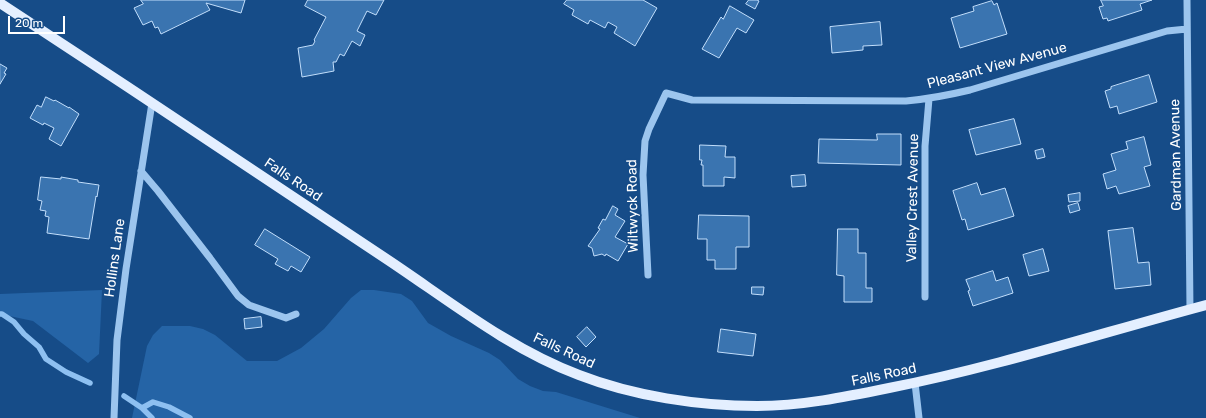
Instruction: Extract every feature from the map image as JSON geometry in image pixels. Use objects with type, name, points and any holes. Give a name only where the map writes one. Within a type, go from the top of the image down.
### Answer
[{"type":"main road","name":"Falls Road","points":[[0,3],[474,319],[552,364],[578,375],[609,385],[661,396],[719,404],[756,406],[832,400],[969,370],[1206,305]]},
{"type":"street","name":"Gardman Avenue","points":[[1187,0],[1190,310]]},
{"type":"street","name":"Pleasant View Avenue","points":[[666,93],[692,100],[906,101],[944,97],[1167,31],[1187,29]]},
{"type":"street","name":"Wiltwyck Road","points":[[648,275],[643,175],[645,141],[666,93]]},
{"type":"street","name":"Valley Crest Avenue","points":[[925,298],[925,146],[929,98]]},
{"type":"street","name":"Hollins Lane","points":[[114,418],[117,340],[126,269],[152,103]]},
{"type":"street","points":[[141,171],[163,197],[238,296],[249,305],[286,318],[296,314]]},
{"type":"street","points":[[915,383],[920,418]]},
{"type":"shaded area","points":[[102,290],[99,354],[88,363],[33,321],[0,314],[0,294]]},
{"type":"shaded area","points":[[361,290],[374,290],[401,294],[412,301],[428,323],[451,336],[489,353],[500,360],[518,379],[530,386],[543,391],[556,392],[640,418],[132,418],[147,346],[153,335],[162,326],[190,326],[203,329],[215,335],[247,361],[277,361],[301,348],[324,329],[351,298]]},
{"type":"building","points":[[141,0],[245,0],[241,13],[206,3],[210,10],[161,34],[158,27],[155,28],[152,21],[143,25],[134,8],[143,4]]},
{"type":"building","points":[[308,0],[384,0],[376,15],[367,11],[357,31],[365,35],[360,46],[352,41],[344,56],[340,54],[336,62],[333,62],[334,71],[302,77],[298,48],[313,45],[326,17],[305,6]]},
{"type":"building","points":[[567,0],[643,0],[657,8],[635,46],[614,33],[617,27],[608,22],[605,28],[590,20],[588,24],[572,15],[574,10],[564,4]]},
{"type":"building","points":[[749,0],[759,1],[755,9],[746,4]]},
{"type":"building","points":[[1101,0],[1152,0],[1140,4],[1142,10],[1108,21],[1107,18],[1103,19],[1099,7],[1103,6]]},
{"type":"building","points":[[992,1],[994,5],[997,3],[1007,34],[960,48],[951,18],[974,11],[973,7]]},
{"type":"building","points":[[730,6],[754,20],[746,33],[737,28],[719,58],[702,49],[721,17],[723,19]]},
{"type":"building","points":[[880,22],[882,45],[863,46],[863,50],[832,53],[830,27]]},
{"type":"building","points":[[0,64],[7,68],[4,73],[6,74],[0,84]]},
{"type":"building","points":[[1149,75],[1157,102],[1119,114],[1117,106],[1110,108],[1105,91],[1111,89],[1111,87]]},
{"type":"building","points":[[46,97],[69,107],[79,114],[61,146],[49,139],[54,128],[44,123],[43,125],[30,118],[37,105],[41,107]]},
{"type":"building","points":[[1014,119],[1021,144],[976,155],[969,130]]},
{"type":"building","points":[[877,134],[901,134],[901,165],[818,163],[819,139],[877,140]]},
{"type":"building","points":[[1144,137],[1151,165],[1144,167],[1150,186],[1119,194],[1116,186],[1107,189],[1103,174],[1116,170],[1111,154],[1128,149],[1126,142]]},
{"type":"building","points":[[700,145],[726,146],[725,157],[735,157],[735,178],[724,177],[724,186],[703,186],[703,165],[701,165],[702,160],[700,160]]},
{"type":"building","points":[[1043,149],[1045,157],[1037,159],[1035,151]]},
{"type":"building","points":[[805,175],[806,186],[792,187],[791,176]]},
{"type":"building","points":[[41,177],[61,179],[61,177],[78,180],[78,182],[99,185],[89,239],[47,233],[49,217],[45,216],[46,211],[40,210],[42,201],[38,200]]},
{"type":"building","points":[[977,183],[981,195],[1005,188],[1014,216],[968,230],[965,219],[962,220],[953,191]]},
{"type":"building","points":[[1080,193],[1080,201],[1069,202],[1068,195]]},
{"type":"building","points":[[1078,203],[1080,210],[1070,213],[1068,206]]},
{"type":"building","points":[[613,206],[618,209],[615,215],[625,221],[615,237],[628,244],[618,261],[606,254],[605,256],[602,254],[594,256],[592,248],[588,246],[600,229],[598,228],[603,219],[605,220]]},
{"type":"building","points":[[699,215],[749,216],[749,247],[736,247],[736,269],[715,269],[715,260],[707,260],[707,239],[698,239]]},
{"type":"building","points":[[1133,228],[1138,263],[1149,262],[1151,285],[1115,289],[1108,231]]},
{"type":"building","points":[[265,229],[310,257],[301,272],[291,266],[288,271],[275,264],[278,259],[255,245]]},
{"type":"building","points":[[838,229],[858,229],[858,253],[866,253],[866,288],[872,288],[872,302],[844,302],[844,276],[837,275]]},
{"type":"building","points":[[1043,249],[1049,271],[1029,276],[1023,255]]},
{"type":"building","points":[[993,271],[996,281],[1008,277],[1013,293],[973,306],[968,291],[970,290],[966,280]]},
{"type":"building","points":[[752,287],[764,287],[763,295],[752,294]]},
{"type":"building","points":[[261,317],[262,327],[245,329],[244,319]]},
{"type":"building","points":[[587,327],[596,337],[586,347],[577,337]]},
{"type":"building","points":[[721,329],[756,334],[753,356],[718,352]]},
{"type":"waterway","points":[[0,314],[14,322],[24,334],[39,347],[46,359],[66,372],[90,383]]},
{"type":"waterway","points":[[124,396],[142,408],[152,418]]},
{"type":"waterway","points":[[142,408],[153,402],[169,407],[190,418]]}]
